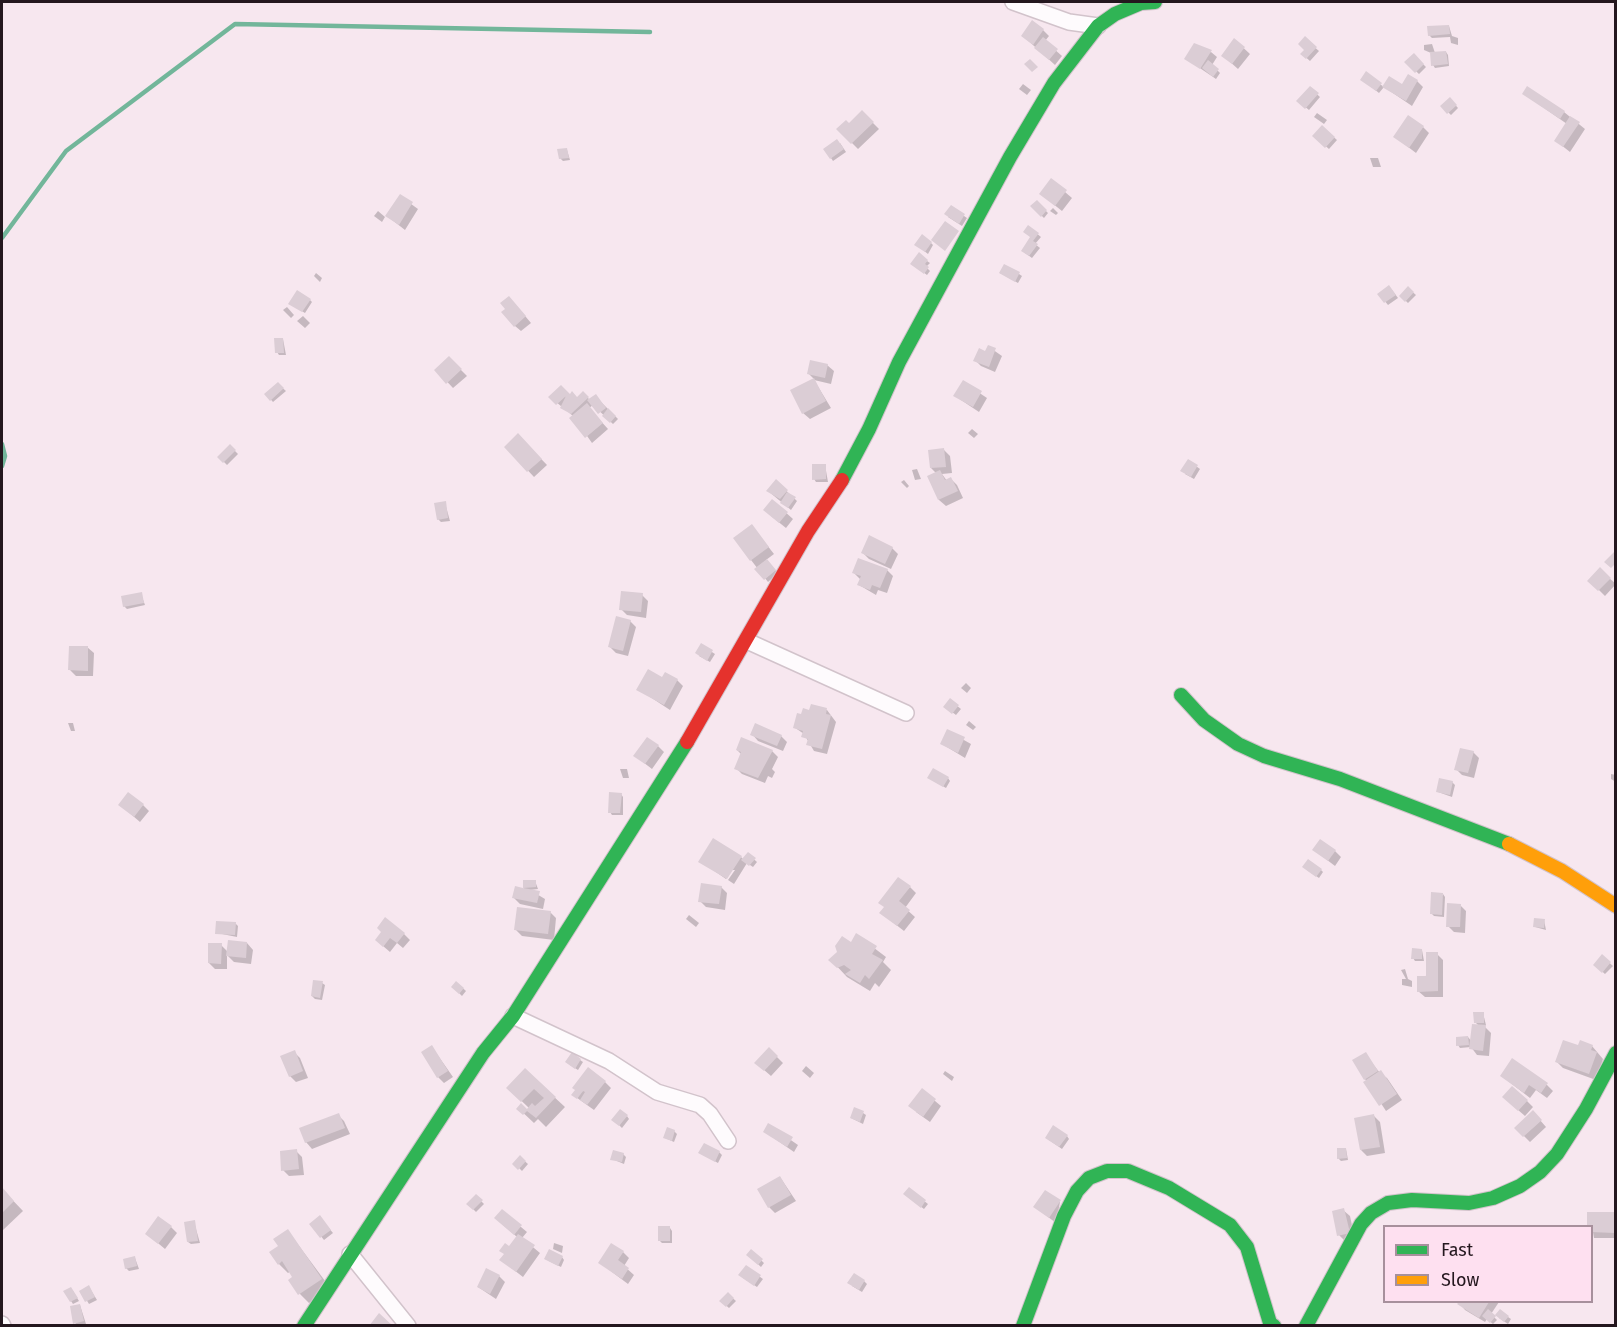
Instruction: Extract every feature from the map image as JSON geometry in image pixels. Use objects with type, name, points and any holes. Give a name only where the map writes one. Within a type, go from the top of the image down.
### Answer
[{"type":"street","points":[[1013,2],[1069,22],[1098,26]]},
{"type":"street","points":[[304,1326],[483,1053],[513,1016],[617,850],[674,765],[869,429],[899,362],[1010,157],[1054,83],[1098,26],[1124,10],[1141,3],[1155,2]]},
{"type":"street","points":[[747,641],[906,713]]},
{"type":"street","points":[[1181,695],[1204,720],[1238,744],[1264,756],[1340,779],[1497,838],[1562,871],[1616,906]]},
{"type":"street","points":[[513,1016],[609,1061],[657,1092],[700,1105],[710,1114],[728,1141]]},
{"type":"street","points":[[1306,1326],[1318,1308],[1361,1224],[1371,1213],[1388,1203],[1412,1200],[1469,1203],[1493,1198],[1520,1186],[1540,1172],[1557,1154],[1586,1109],[1616,1053]]},
{"type":"street","points":[[1023,1326],[1064,1216],[1077,1191],[1089,1178],[1107,1171],[1128,1171],[1169,1188],[1230,1225],[1247,1247],[1270,1323],[1274,1326]]},
{"type":"street","points":[[350,1254],[408,1326]]},
{"type":"building","points":[[1032,20],[1044,29],[1033,45],[1021,36]]},
{"type":"building","points":[[1449,25],[1450,34],[1428,36],[1427,26]]},
{"type":"building","points":[[1305,36],[1317,47],[1306,59],[1300,54],[1304,50],[1298,44]]},
{"type":"building","points":[[1043,37],[1058,49],[1049,60],[1034,48]]},
{"type":"building","points":[[1234,38],[1245,47],[1232,64],[1221,56]]},
{"type":"building","points":[[1194,43],[1212,50],[1200,69],[1184,59]]},
{"type":"building","points":[[1446,51],[1448,64],[1431,66],[1430,52]]},
{"type":"building","points":[[1414,53],[1424,64],[1415,73],[1404,62]]},
{"type":"building","points":[[1030,59],[1038,67],[1032,72],[1024,64]]},
{"type":"building","points":[[1208,60],[1219,69],[1213,77],[1202,68]]},
{"type":"building","points":[[1366,71],[1382,83],[1376,91],[1360,80]]},
{"type":"building","points":[[1408,74],[1418,80],[1406,101],[1382,87],[1389,76],[1402,84]]},
{"type":"building","points":[[1310,86],[1319,93],[1305,109],[1296,101]]},
{"type":"building","points":[[1527,86],[1565,111],[1560,119],[1522,94]]},
{"type":"building","points":[[1450,97],[1457,105],[1447,114],[1440,106]]},
{"type":"building","points":[[862,110],[874,122],[851,144],[836,129],[846,120],[849,123]]},
{"type":"building","points":[[1408,115],[1424,126],[1409,148],[1393,137]]},
{"type":"building","points":[[1570,116],[1580,122],[1563,147],[1554,141]]},
{"type":"building","points":[[1322,125],[1335,137],[1325,148],[1312,136]]},
{"type":"building","points":[[837,139],[844,149],[830,159],[823,149]]},
{"type":"building","points":[[567,148],[569,158],[559,159],[557,149]]},
{"type":"building","points":[[1051,178],[1067,190],[1055,206],[1039,194]]},
{"type":"building","points":[[400,194],[413,202],[399,225],[385,216]]},
{"type":"building","points":[[1037,200],[1047,210],[1041,217],[1030,206]]},
{"type":"building","points":[[951,205],[965,214],[959,224],[944,214]]},
{"type":"building","points":[[945,221],[959,231],[945,251],[931,240]]},
{"type":"building","points":[[1028,225],[1039,233],[1033,241],[1038,244],[1029,256],[1021,251],[1030,237],[1023,232]]},
{"type":"building","points":[[922,234],[932,242],[925,252],[914,245]]},
{"type":"building","points":[[919,252],[928,260],[925,264],[929,267],[924,274],[910,264]]},
{"type":"building","points":[[1004,264],[1020,272],[1015,282],[999,273]]},
{"type":"building","points":[[1389,285],[1396,295],[1384,303],[1377,294]]},
{"type":"building","points":[[1408,286],[1414,292],[1405,302],[1399,296]]},
{"type":"building","points":[[297,290],[311,299],[302,312],[288,304]]},
{"type":"building","points":[[509,296],[526,316],[514,327],[501,312],[505,309],[500,303]]},
{"type":"building","points":[[274,338],[283,338],[284,353],[275,353]]},
{"type":"building","points":[[988,345],[996,348],[989,367],[973,361],[979,348],[985,351]]},
{"type":"building","points":[[449,356],[462,369],[446,384],[434,370]]},
{"type":"building","points":[[810,360],[828,364],[825,378],[807,374]]},
{"type":"building","points":[[814,378],[826,401],[802,414],[790,390]]},
{"type":"building","points":[[963,380],[982,391],[973,407],[953,396]]},
{"type":"building","points":[[278,382],[284,388],[270,401],[264,394]]},
{"type":"building","points":[[561,385],[577,397],[583,391],[589,397],[571,414],[560,408],[566,396],[556,405],[548,397]]},
{"type":"building","points":[[596,394],[606,408],[598,414],[587,400]]},
{"type":"building","points":[[587,403],[603,423],[585,438],[569,418]]},
{"type":"building","points":[[608,408],[616,416],[610,423],[602,416]]},
{"type":"building","points":[[518,433],[542,459],[527,472],[504,447]]},
{"type":"building","points":[[230,444],[236,450],[223,463],[217,457]]},
{"type":"building","points":[[944,448],[946,467],[930,468],[928,450]]},
{"type":"building","points":[[1188,459],[1198,465],[1191,477],[1180,471]]},
{"type":"building","points":[[812,464],[826,464],[826,479],[812,480]]},
{"type":"building","points":[[940,470],[945,480],[951,477],[958,491],[938,500],[927,476]]},
{"type":"building","points":[[776,479],[788,490],[780,499],[766,491]]},
{"type":"building","points":[[787,492],[796,497],[788,508],[780,503]]},
{"type":"building","points":[[772,499],[788,512],[779,523],[763,510]]},
{"type":"building","points":[[446,501],[448,518],[437,520],[434,503]]},
{"type":"building","points":[[752,524],[769,547],[750,561],[733,538]]},
{"type":"building","points":[[869,535],[893,547],[885,564],[861,553]]},
{"type":"building","points":[[1616,550],[1616,563],[1611,568],[1604,562]]},
{"type":"building","points":[[858,558],[888,569],[880,588],[872,585],[870,590],[857,585],[861,576],[852,573]]},
{"type":"building","points":[[767,559],[776,570],[764,580],[754,569]]},
{"type":"building","points":[[1600,567],[1611,578],[1598,591],[1587,581]]},
{"type":"building","points":[[621,591],[643,593],[641,612],[619,610]]},
{"type":"building","points":[[142,592],[144,603],[123,607],[121,596]]},
{"type":"building","points":[[616,616],[631,620],[623,651],[608,647]]},
{"type":"building","points":[[701,643],[713,650],[707,661],[695,653]]},
{"type":"building","points":[[69,646],[88,646],[88,671],[68,670]]},
{"type":"building","points":[[648,669],[662,677],[665,672],[678,679],[664,705],[636,690]]},
{"type":"building","points":[[950,698],[959,705],[952,714],[943,707]]},
{"type":"building","points":[[811,704],[827,708],[826,714],[831,715],[822,749],[806,745],[808,739],[801,737],[803,731],[793,728],[797,713],[801,714],[803,708],[809,710]]},
{"type":"building","points":[[755,723],[782,735],[777,746],[750,735]]},
{"type":"building","points":[[947,729],[965,737],[958,753],[940,744]]},
{"type":"building","points":[[647,737],[659,745],[645,764],[633,756]]},
{"type":"building","points":[[741,737],[773,750],[758,778],[734,769],[741,752],[736,750]]},
{"type":"building","points":[[1460,748],[1474,751],[1468,773],[1454,770]]},
{"type":"building","points":[[933,768],[949,777],[943,787],[927,778]]},
{"type":"building","points":[[1439,778],[1453,781],[1450,795],[1436,792]]},
{"type":"building","points":[[128,792],[144,804],[134,817],[118,805]]},
{"type":"building","points":[[609,792],[622,793],[620,813],[608,813]]},
{"type":"building","points":[[713,838],[742,856],[727,879],[698,862]]},
{"type":"building","points":[[1320,839],[1336,850],[1328,861],[1312,850]]},
{"type":"building","points":[[748,852],[756,858],[749,866],[741,860]]},
{"type":"building","points":[[1308,859],[1322,869],[1316,877],[1302,867]]},
{"type":"building","points":[[898,877],[911,886],[899,901],[910,910],[897,926],[879,913],[884,907],[878,903]]},
{"type":"building","points":[[523,880],[536,880],[536,887],[523,888]]},
{"type":"building","points":[[701,883],[722,886],[719,904],[698,902]]},
{"type":"building","points":[[515,886],[540,891],[537,903],[512,898]]},
{"type":"building","points":[[1431,892],[1443,893],[1442,915],[1430,914]]},
{"type":"building","points":[[1447,903],[1461,904],[1460,927],[1446,927]]},
{"type":"building","points":[[517,907],[551,911],[548,934],[514,930]]},
{"type":"building","points":[[385,917],[405,933],[397,943],[390,938],[383,947],[375,940],[381,932],[377,928]]},
{"type":"building","points":[[1534,918],[1545,919],[1544,928],[1533,927]]},
{"type":"building","points":[[216,921],[236,922],[235,935],[215,934]]},
{"type":"building","points":[[856,933],[877,946],[872,954],[883,960],[869,979],[865,975],[860,983],[845,974],[851,970],[844,965],[837,968],[828,960],[837,952],[835,946],[842,936],[851,942]]},
{"type":"building","points":[[228,940],[247,942],[246,958],[226,956]]},
{"type":"building","points":[[208,943],[222,943],[221,964],[208,963]]},
{"type":"building","points":[[1412,948],[1422,949],[1422,959],[1411,959]]},
{"type":"building","points":[[1426,952],[1438,952],[1438,991],[1417,992],[1417,976],[1426,976]]},
{"type":"building","points":[[1602,954],[1611,962],[1602,973],[1593,965]]},
{"type":"building","points":[[313,980],[323,981],[320,998],[311,996]]},
{"type":"building","points":[[456,981],[464,988],[459,994],[451,987]]},
{"type":"building","points":[[1473,1012],[1484,1012],[1484,1023],[1474,1023]]},
{"type":"building","points":[[1472,1024],[1486,1025],[1483,1051],[1469,1049]]},
{"type":"building","points":[[1468,1036],[1469,1045],[1456,1046],[1456,1037]]},
{"type":"building","points":[[1563,1040],[1578,1045],[1580,1040],[1593,1045],[1591,1050],[1597,1052],[1589,1074],[1555,1062]]},
{"type":"building","points":[[432,1045],[448,1071],[437,1078],[421,1052]]},
{"type":"building","points":[[769,1047],[778,1056],[764,1071],[754,1063]]},
{"type":"building","points":[[295,1050],[303,1071],[289,1077],[280,1056]]},
{"type":"building","points":[[572,1052],[581,1059],[575,1069],[565,1062]]},
{"type":"building","points":[[1366,1052],[1378,1071],[1364,1080],[1352,1060]]},
{"type":"building","points":[[1512,1058],[1548,1083],[1541,1093],[1529,1085],[1524,1093],[1500,1076]]},
{"type":"building","points":[[588,1067],[606,1081],[587,1105],[580,1100],[585,1092],[583,1091],[577,1099],[571,1095],[575,1090],[572,1088]]},
{"type":"building","points":[[525,1068],[556,1097],[536,1118],[527,1111],[523,1115],[516,1109],[521,1103],[527,1109],[532,1103],[535,1106],[544,1098],[534,1089],[521,1102],[506,1088]]},
{"type":"building","points":[[1381,1070],[1397,1094],[1379,1106],[1363,1082]]},
{"type":"building","points":[[1512,1086],[1528,1100],[1518,1111],[1502,1097]]},
{"type":"building","points":[[922,1088],[936,1099],[923,1117],[908,1106]]},
{"type":"building","points":[[854,1107],[864,1111],[860,1122],[850,1118]]},
{"type":"building","points":[[620,1109],[628,1115],[619,1126],[611,1120]]},
{"type":"building","points":[[1533,1110],[1542,1120],[1523,1137],[1514,1128]]},
{"type":"building","points":[[339,1113],[345,1128],[305,1143],[299,1128]]},
{"type":"building","points":[[1374,1114],[1380,1147],[1360,1150],[1354,1118]]},
{"type":"building","points":[[768,1123],[793,1137],[787,1147],[763,1132]]},
{"type":"building","points":[[1053,1125],[1068,1135],[1059,1147],[1045,1138]]},
{"type":"building","points":[[667,1127],[675,1130],[672,1141],[663,1138]]},
{"type":"building","points":[[704,1143],[720,1151],[715,1162],[698,1153]]},
{"type":"building","points":[[1337,1148],[1346,1148],[1347,1158],[1337,1159]]},
{"type":"building","points":[[297,1149],[299,1169],[281,1171],[280,1151]]},
{"type":"building","points":[[613,1150],[624,1153],[622,1162],[610,1160]]},
{"type":"building","points":[[520,1155],[526,1161],[518,1170],[512,1164]]},
{"type":"building","points":[[780,1176],[791,1195],[768,1208],[757,1189]]},
{"type":"building","points":[[2,1187],[14,1201],[2,1213]]},
{"type":"building","points":[[909,1187],[926,1200],[921,1208],[903,1194]]},
{"type":"building","points":[[1045,1190],[1061,1200],[1049,1218],[1033,1207]]},
{"type":"building","points":[[476,1194],[483,1200],[473,1210],[466,1204]]},
{"type":"building","points":[[1344,1208],[1350,1233],[1337,1236],[1332,1211]]},
{"type":"building","points":[[502,1209],[522,1225],[514,1235],[494,1218]]},
{"type":"building","points":[[1587,1212],[1615,1212],[1615,1233],[1593,1232],[1593,1225],[1587,1225]]},
{"type":"building","points":[[320,1215],[331,1230],[320,1238],[309,1224]]},
{"type":"building","points":[[158,1216],[172,1226],[158,1244],[145,1234]]},
{"type":"building","points":[[195,1220],[198,1241],[187,1242],[184,1222]]},
{"type":"building","points":[[658,1226],[670,1226],[670,1241],[658,1241]]},
{"type":"building","points":[[288,1229],[322,1279],[298,1295],[288,1280],[292,1277],[282,1261],[278,1265],[269,1252],[278,1246],[273,1239]]},
{"type":"building","points":[[518,1234],[535,1245],[516,1272],[499,1260],[504,1254],[499,1251],[505,1243],[509,1246]]},
{"type":"building","points":[[611,1243],[624,1251],[618,1260],[629,1268],[622,1279],[598,1263]]},
{"type":"building","points":[[549,1249],[563,1256],[558,1266],[544,1259]]},
{"type":"building","points":[[751,1249],[763,1259],[758,1265],[746,1255]]},
{"type":"building","points":[[135,1256],[137,1266],[125,1269],[123,1259]]},
{"type":"building","points":[[746,1265],[761,1275],[754,1286],[738,1275]]},
{"type":"building","points":[[486,1268],[500,1275],[490,1294],[477,1287]]},
{"type":"building","points":[[854,1273],[865,1280],[859,1290],[847,1283]]},
{"type":"building","points":[[89,1285],[95,1297],[85,1302],[79,1291]]},
{"type":"building","points":[[71,1287],[78,1298],[70,1302],[63,1291]]},
{"type":"building","points":[[728,1292],[734,1298],[726,1307],[719,1301]]},
{"type":"building","points":[[1458,1303],[1488,1303],[1479,1318]]},
{"type":"building","points":[[80,1304],[84,1321],[73,1324],[70,1306]]},
{"type":"building","points":[[1488,1309],[1496,1316],[1490,1323],[1482,1316]]},
{"type":"building","points":[[1500,1309],[1509,1316],[1504,1322],[1495,1315]]},
{"type":"building","points":[[379,1313],[393,1326],[369,1326]]},
{"type":"waterway","points":[[2,238],[66,151],[235,24],[650,32]]},
{"type":"waterway","points":[[2,444],[5,456],[2,466]]},
{"type":"traffic: fast","points":[[842,480],[869,429],[899,362],[1010,157],[1054,83],[1098,26],[1115,14],[1141,3],[1155,2]]},
{"type":"traffic: fast","points":[[1181,695],[1204,720],[1238,744],[1264,756],[1340,779],[1509,844]]},
{"type":"traffic: fast","points":[[304,1326],[483,1053],[513,1016],[687,742]]},
{"type":"traffic: fast","points":[[1306,1326],[1361,1224],[1371,1213],[1388,1203],[1412,1200],[1469,1203],[1493,1198],[1520,1186],[1540,1172],[1557,1154],[1586,1109],[1616,1053]]},
{"type":"traffic: fast","points":[[1023,1326],[1064,1216],[1077,1191],[1089,1178],[1107,1171],[1128,1171],[1169,1188],[1230,1225],[1247,1247],[1270,1323],[1274,1326]]},
{"type":"traffic: slow","points":[[1509,844],[1562,871],[1616,906]]},
{"type":"traffic: jam","points":[[687,742],[808,531],[842,480]]}]
